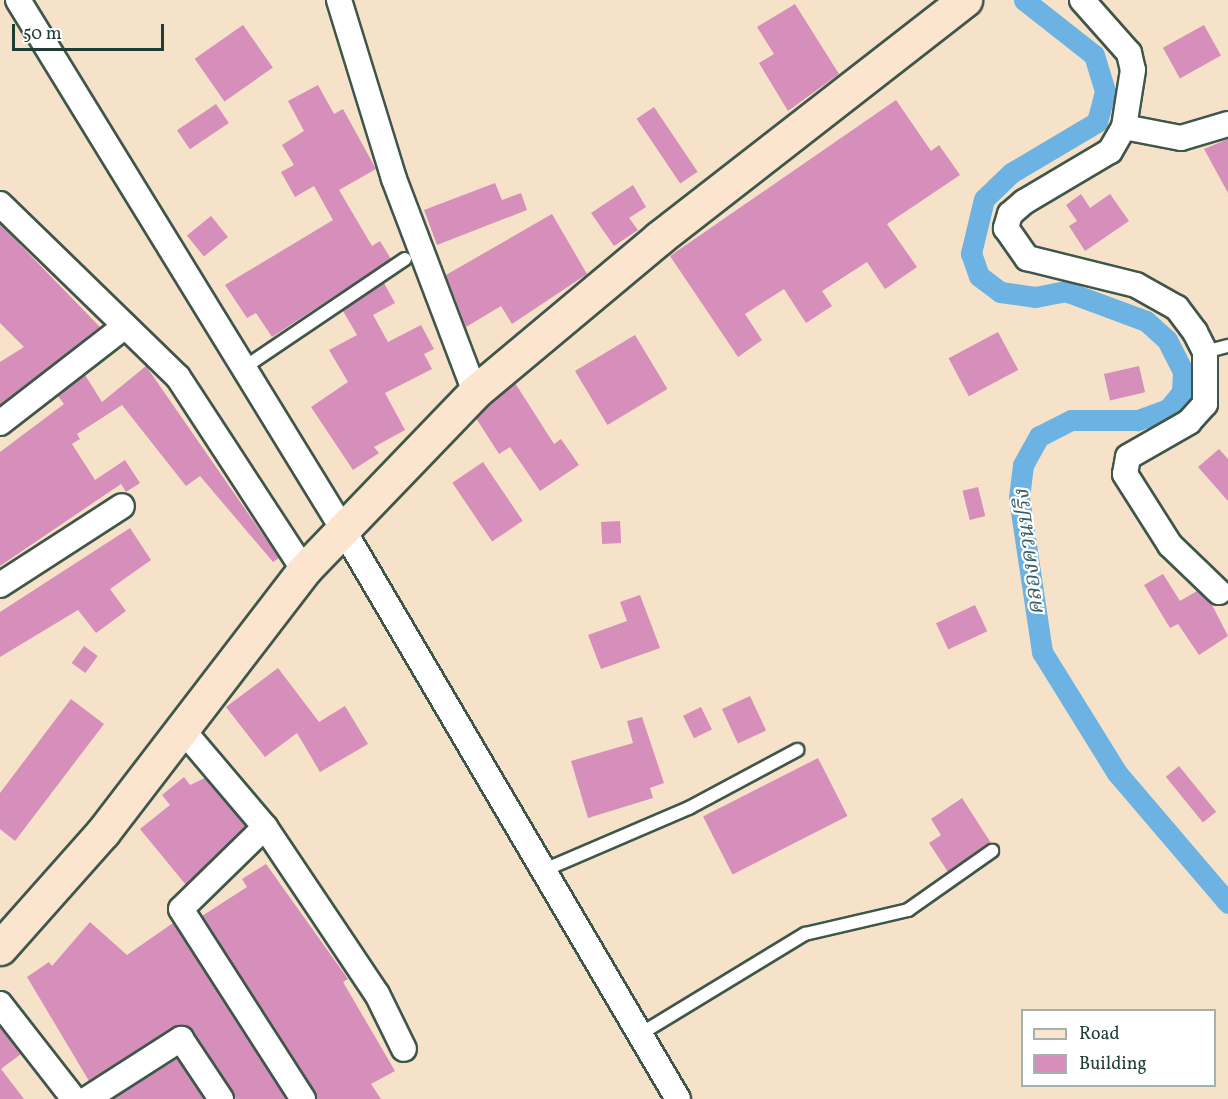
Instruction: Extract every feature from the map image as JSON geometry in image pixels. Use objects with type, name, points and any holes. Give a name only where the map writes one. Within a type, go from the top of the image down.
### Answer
[{"type":"street","points":[[18,0],[344,531],[542,871],[642,1033],[678,1099]]},
{"type":"street","points":[[339,0],[394,179],[475,392]]},
{"type":"street","points":[[0,948],[103,832],[304,570],[344,531],[475,392],[659,238],[965,0]]},
{"type":"street","points":[[1082,0],[1129,53],[1133,70],[1124,127],[1110,151],[1024,202],[1010,214],[1006,228],[1027,258],[1136,285],[1177,308],[1217,349],[1205,404],[1189,422],[1128,457],[1125,474],[1170,545],[1219,592]]},
{"type":"street","points":[[1124,127],[1181,138],[1228,124]]},
{"type":"street","points":[[0,204],[178,377],[304,570]]},
{"type":"street","points":[[0,423],[125,326]]},
{"type":"street","points":[[0,585],[122,506]]},
{"type":"street","points":[[181,728],[264,827],[377,994],[404,1049]]},
{"type":"street","points":[[264,827],[181,909],[303,1099]]},
{"type":"street","points":[[0,1004],[74,1099]]},
{"type":"street","points":[[87,1099],[181,1039],[221,1099]]},
{"type":"lane","points":[[245,367],[405,259]]},
{"type":"lane","points":[[542,871],[689,808],[797,750]]},
{"type":"lane","points":[[642,1033],[805,934],[908,910],[992,851]]},
{"type":"building","points":[[795,4],[839,74],[788,111],[759,63],[774,54],[757,27]]},
{"type":"building","points":[[243,25],[273,68],[224,101],[195,59]]},
{"type":"building","points":[[1204,25],[1221,56],[1180,78],[1163,48]]},
{"type":"building","points":[[318,85],[334,114],[343,109],[376,169],[339,190],[372,246],[380,241],[391,259],[272,337],[256,313],[247,318],[225,285],[333,220],[314,186],[295,197],[281,172],[294,165],[282,145],[304,131],[288,101]]},
{"type":"building","points":[[896,100],[931,151],[939,145],[960,175],[887,224],[917,267],[885,289],[867,262],[822,291],[832,306],[806,323],[784,289],[745,314],[762,340],[738,357],[670,256]]},
{"type":"building","points":[[216,104],[229,123],[190,149],[177,130]]},
{"type":"building","points":[[654,107],[698,172],[680,183],[637,119]]},
{"type":"building","points":[[1228,139],[1228,193],[1204,149]]},
{"type":"building","points":[[495,183],[502,200],[521,193],[527,210],[437,245],[424,210]]},
{"type":"building","points":[[633,185],[646,207],[629,218],[638,230],[614,246],[591,213]]},
{"type":"building","points":[[1081,194],[1090,208],[1110,194],[1129,221],[1085,251],[1069,226],[1077,221],[1066,205]]},
{"type":"building","points":[[552,214],[587,274],[512,324],[501,306],[466,327],[446,275]]},
{"type":"building","points":[[211,216],[228,237],[204,256],[187,236]]},
{"type":"building","points":[[0,224],[100,327],[0,405],[0,362],[24,347],[0,323]]},
{"type":"building","points":[[384,283],[395,303],[373,315],[388,342],[421,325],[434,349],[424,354],[432,369],[385,393],[405,430],[374,447],[379,453],[353,470],[311,407],[348,382],[329,350],[357,335],[343,311]]},
{"type":"building","points":[[998,332],[1018,370],[969,396],[949,358]]},
{"type":"building","points":[[635,335],[667,389],[607,425],[575,371]]},
{"type":"building","points":[[146,366],[279,558],[273,562],[200,476],[186,486],[122,405],[77,434],[80,439],[72,444],[95,480],[125,460],[140,483],[126,492],[121,484],[0,566],[0,452],[64,404],[58,396],[85,375],[102,402]]},
{"type":"building","points":[[1139,366],[1145,392],[1110,400],[1104,374]]},
{"type":"building","points":[[515,383],[554,444],[561,439],[579,465],[540,491],[510,447],[499,454],[476,418]]},
{"type":"building","points":[[1219,449],[1228,459],[1228,501],[1198,467]]},
{"type":"building","points":[[483,462],[523,521],[492,542],[452,483]]},
{"type":"building","points":[[978,487],[985,516],[970,520],[962,491]]},
{"type":"building","points":[[620,521],[621,543],[602,544],[601,522]]},
{"type":"building","points":[[130,528],[151,560],[110,589],[126,611],[96,633],[78,610],[0,657],[0,612]]},
{"type":"building","points":[[1163,574],[1180,601],[1197,591],[1211,603],[1228,636],[1199,655],[1178,624],[1170,628],[1144,585]]},
{"type":"building","points":[[640,595],[660,648],[601,669],[588,635],[627,621],[620,602]]},
{"type":"building","points":[[975,605],[987,631],[948,649],[936,623]]},
{"type":"building","points":[[84,646],[98,656],[85,673],[72,663]]},
{"type":"building","points":[[278,668],[319,722],[345,706],[368,744],[320,772],[297,733],[265,757],[226,707]]},
{"type":"building","points":[[750,696],[766,730],[738,744],[722,709]]},
{"type":"building","points":[[71,699],[104,724],[15,841],[0,829],[0,793]]},
{"type":"building","points":[[701,707],[712,729],[694,738],[683,716]]},
{"type":"building","points":[[642,717],[664,783],[650,788],[653,798],[588,818],[571,761],[633,743],[627,721]]},
{"type":"building","points":[[818,758],[848,816],[733,874],[703,817]]},
{"type":"building","points":[[1179,766],[1216,812],[1203,823],[1166,777]]},
{"type":"building","points":[[184,777],[190,785],[205,778],[246,826],[186,885],[140,829],[170,805],[162,795]]},
{"type":"building","points":[[962,798],[991,843],[948,872],[929,843],[941,835],[931,819]]},
{"type":"building","points":[[266,864],[348,979],[343,982],[395,1071],[371,1084],[381,1099],[317,1099],[202,916],[247,887],[242,879]]},
{"type":"building","points":[[90,922],[127,955],[173,923],[286,1099],[236,1099],[193,1031],[181,1025],[89,1081],[27,977],[49,962],[52,966]]},
{"type":"building","points":[[0,1027],[21,1054],[1,1069],[24,1099],[0,1099]]},
{"type":"building","points":[[177,1059],[204,1099],[113,1099]]},
{"type":"waterway","name":"คลองควนปริง","points":[[1024,0],[1094,55],[1105,92],[1097,122],[1011,173],[984,199],[971,253],[979,276],[1000,292],[1035,297],[1065,291],[1146,321],[1167,340],[1183,372],[1182,392],[1168,409],[1137,420],[1071,420],[1039,436],[1023,465],[1019,498],[1042,652],[1117,773],[1228,903]]}]
